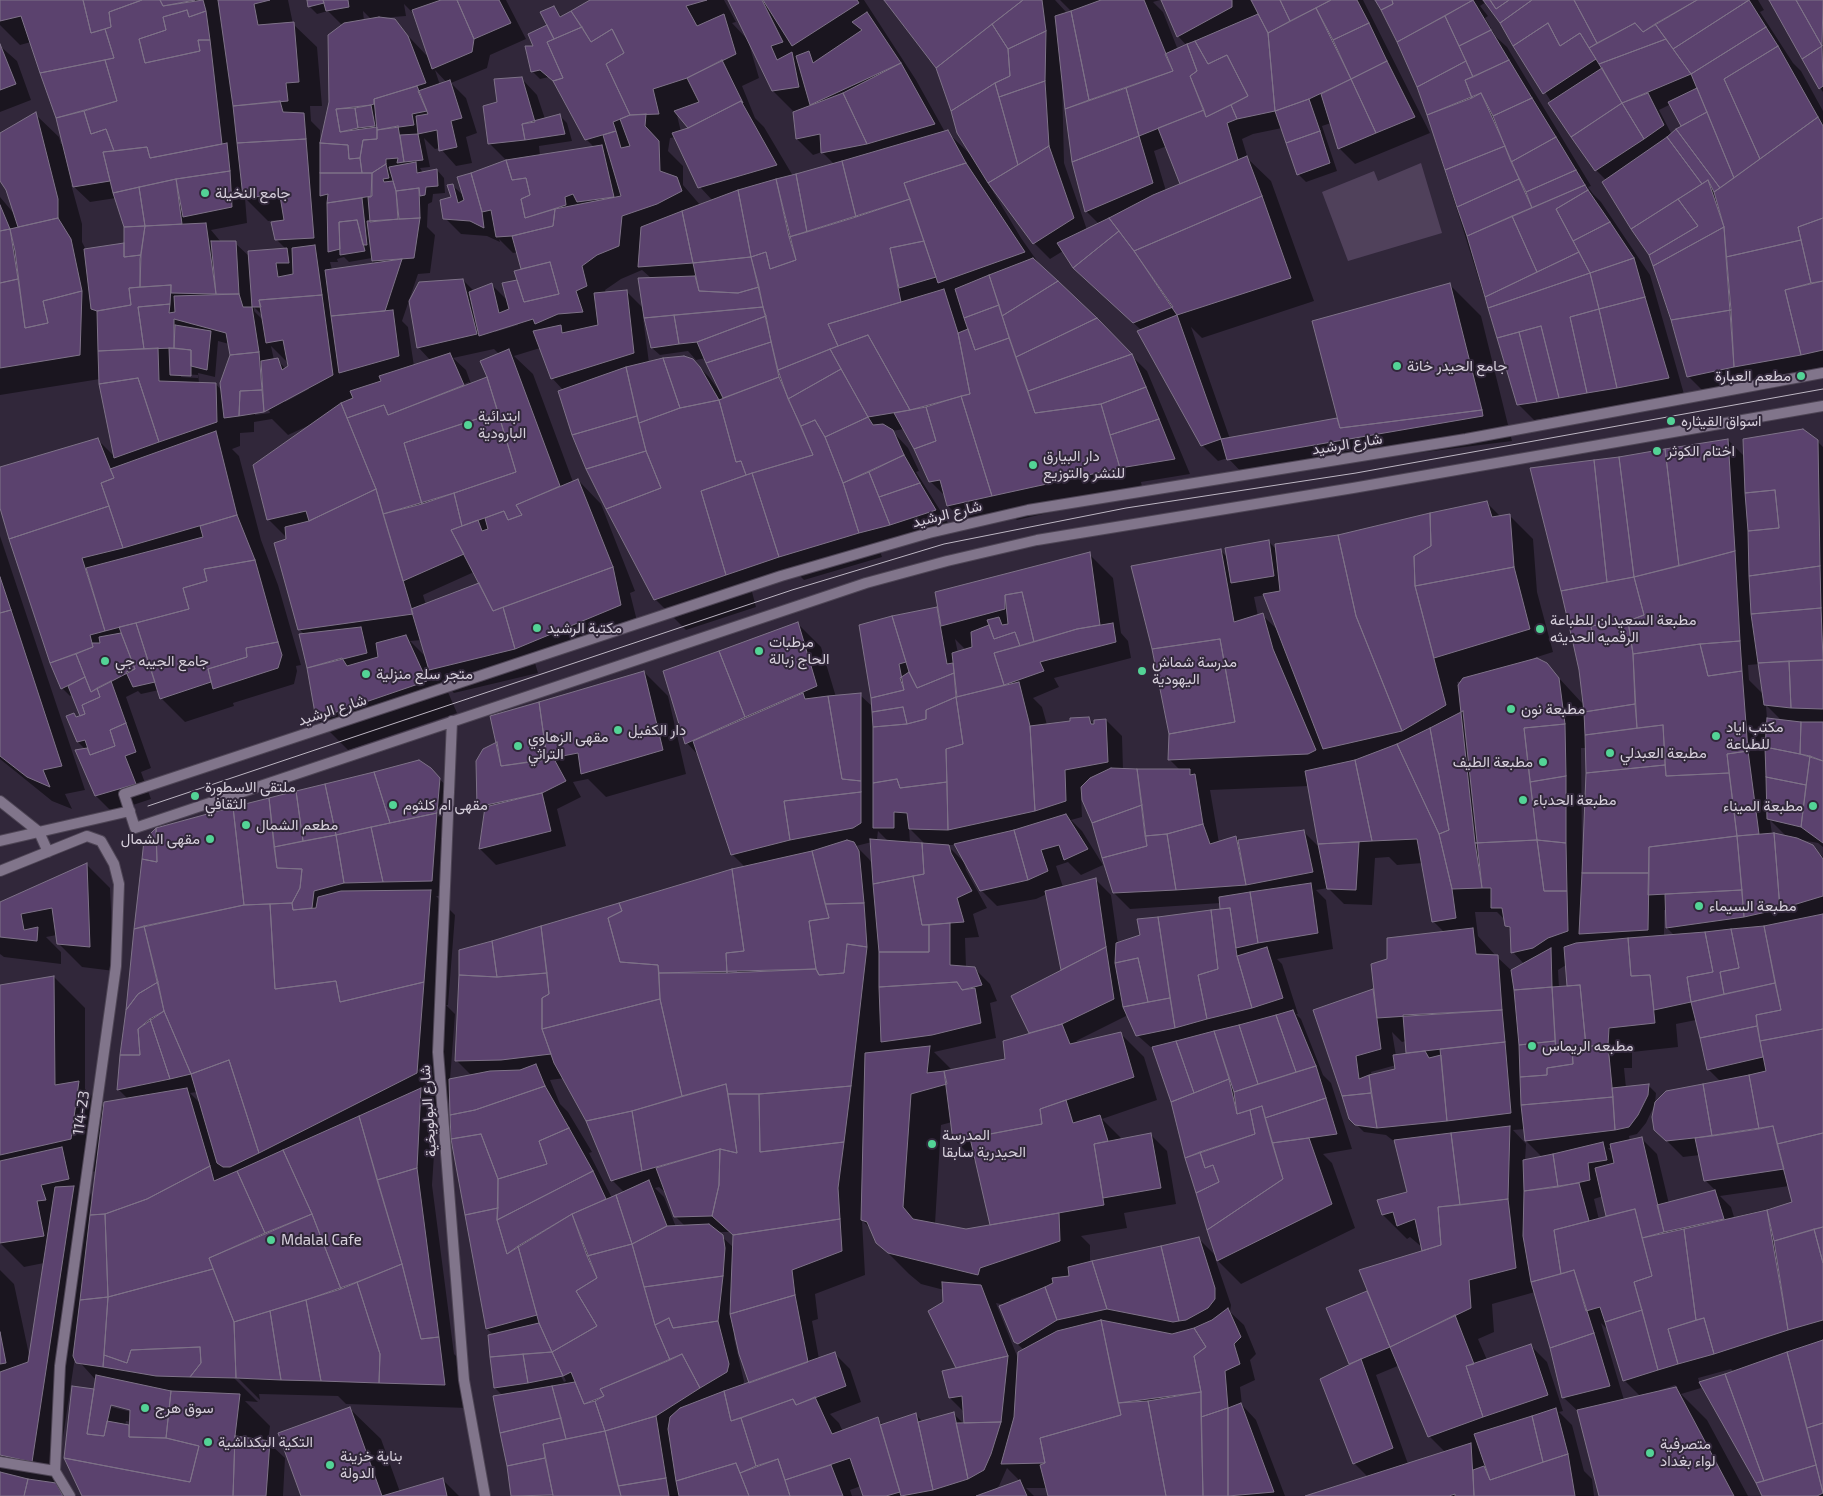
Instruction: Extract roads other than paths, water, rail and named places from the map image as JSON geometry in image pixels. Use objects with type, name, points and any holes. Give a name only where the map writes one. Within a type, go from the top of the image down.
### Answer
[{"type":"street","name":"شارع الرشيد","points":[[130,811],[124,794],[781,576],[928,533],[1028,510],[1466,440],[1823,373]]},
{"type":"street","points":[[0,841],[130,811],[135,828],[866,583],[1019,544],[1823,406]]},
{"type":"street","name":"شارع البولويخية","points":[[452,721],[438,1052],[464,1380],[486,1496]]},
{"type":"street","points":[[0,801],[39,832],[48,852]]},
{"type":"street","name":"114-23","points":[[0,871],[86,836],[101,841],[114,864],[120,884],[114,975],[60,1366],[55,1471]]},
{"type":"street","points":[[0,1462],[55,1471],[70,1496]]},
{"type":"tram line","points":[[148,806],[792,590],[944,544],[1126,508],[1356,473],[1823,389]]},
{"type":"place","name":"جامع النخيلة","points":[[205,193]]},
{"type":"place","name":"جامع الحيدر خانة","points":[[1397,366]]},
{"type":"place","name":"مطعم العبارة","points":[[1801,376]]},
{"type":"place","name":"اسواق القيثاره","points":[[1671,421]]},
{"type":"place","name":"ابتدائية البارودية","points":[[468,425]]},
{"type":"place","name":"اختام الكوثر","points":[[1657,451]]},
{"type":"place","name":"دار البيارق للنشر والتوزيع","points":[[1033,465]]},
{"type":"place","name":"مكتبة الرشيد","points":[[537,628]]},
{"type":"place","name":"مطبعة السعيدان للطباعة الرقميه الحديثه","points":[[1540,629]]},
{"type":"place","name":"مرطبات الحاج زبالة","points":[[759,651]]},
{"type":"place","name":"جامع الجيبه جي","points":[[105,661]]},
{"type":"place","name":"مدرسة شماش اليهودية","points":[[1142,671]]},
{"type":"place","name":"متجر سلع منزلية","points":[[366,674]]},
{"type":"place","name":"مطبعة نون","points":[[1511,709]]},
{"type":"place","name":"دار الكفيل","points":[[618,730]]},
{"type":"place","name":"مكتب اياد للطباعة","points":[[1716,736]]},
{"type":"place","name":"مقهى الزهاوي التراثي","points":[[518,746]]},
{"type":"place","name":"مطبعة العبدلي","points":[[1610,753]]},
{"type":"place","name":"مطبعة الطيف","points":[[1543,762]]},
{"type":"place","name":"ملتقى الاسطورة الثقافي","points":[[195,796]]},
{"type":"place","name":"مطبعة الحدباء","points":[[1523,800]]},
{"type":"place","name":"مقهى ام كلثوم","points":[[393,805]]},
{"type":"place","name":"مطبعة الميناء","points":[[1813,806]]},
{"type":"place","name":"مطعم الشمال","points":[[246,825]]},
{"type":"place","name":"مقهی الشمال","points":[[210,839]]},
{"type":"place","name":"مطبعة السيماء","points":[[1699,906]]},
{"type":"place","name":"مطبعه الريماس","points":[[1532,1046]]},
{"type":"place","name":"المدرسة الحيدرية سابقا","points":[[932,1144]]},
{"type":"place","name":"Mdalal Cafe","points":[[271,1240]]},
{"type":"place","name":"سوق هرج","points":[[145,1408]]},
{"type":"place","name":"التكية البكداشية","points":[[208,1442]]},
{"type":"place","name":"متصرفية لواء بغداد","points":[[1650,1453]]},
{"type":"place","name":"بناية خزينة الدولة","points":[[330,1465]]}]
